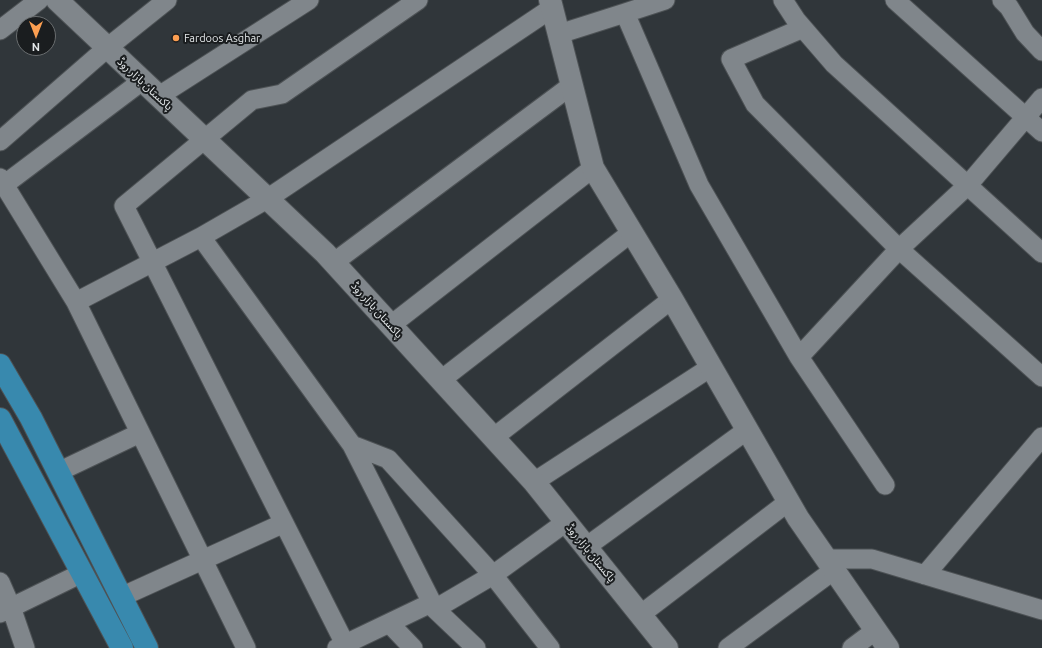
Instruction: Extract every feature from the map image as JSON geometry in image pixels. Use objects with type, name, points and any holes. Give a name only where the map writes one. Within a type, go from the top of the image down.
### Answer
[{"type":"main road","points":[[0,364],[31,418],[147,648]]},
{"type":"main road","points":[[0,419],[122,648]]},
{"type":"street","points":[[0,30],[39,0]]},
{"type":"street","name":"پاکستان بازار روڈ","points":[[57,0],[334,263],[534,482],[667,648]]},
{"type":"street","points":[[1,137],[167,0]]},
{"type":"street","points":[[158,96],[286,6],[309,0]]},
{"type":"street","points":[[418,0],[282,94],[252,100],[124,206],[284,523],[343,647],[390,624],[433,606],[493,575],[566,522]]},
{"type":"street","points":[[559,34],[665,0]]},
{"type":"street","points":[[783,0],[796,20],[834,64],[1042,253]]},
{"type":"street","points":[[895,0],[1042,132]]},
{"type":"street","points":[[1002,0],[1009,7],[1025,33],[1042,51]]},
{"type":"street","points":[[76,302],[201,237],[267,199],[551,4],[593,168],[672,299],[788,502],[888,648]]},
{"type":"street","points":[[625,13],[699,185],[799,356],[885,485]]},
{"type":"street","points":[[803,28],[731,59],[755,104],[899,249],[1042,377]]},
{"type":"street","points":[[142,81],[2,182],[76,302],[246,648]]},
{"type":"street","points":[[334,263],[572,85]]},
{"type":"street","points":[[799,356],[899,249],[968,185],[1042,98]]},
{"type":"street","points":[[391,325],[593,168]]},
{"type":"street","points":[[441,380],[632,232]]},
{"type":"street","points":[[201,237],[352,446],[433,606],[476,648]]},
{"type":"street","points":[[493,438],[672,299]]},
{"type":"street","points":[[534,482],[711,367]]},
{"type":"street","points":[[586,547],[747,430]]},
{"type":"street","points":[[58,472],[140,433]]},
{"type":"street","points":[[925,575],[1042,437]]},
{"type":"street","points":[[352,446],[388,459],[493,575],[550,648]]},
{"type":"street","points":[[640,615],[788,502]]},
{"type":"street","points":[[122,597],[284,523]]},
{"type":"street","points":[[728,648],[830,565],[872,559],[1042,610]]},
{"type":"street","points":[[6,610],[82,573]]},
{"type":"street","points":[[0,582],[6,610],[25,648]]},
{"type":"street","points":[[390,624],[413,648]]},
{"type":"street","points":[[852,648],[876,630]]},
{"type":"place","name":"Fardoos Asghar","points":[[176,38]]}]
